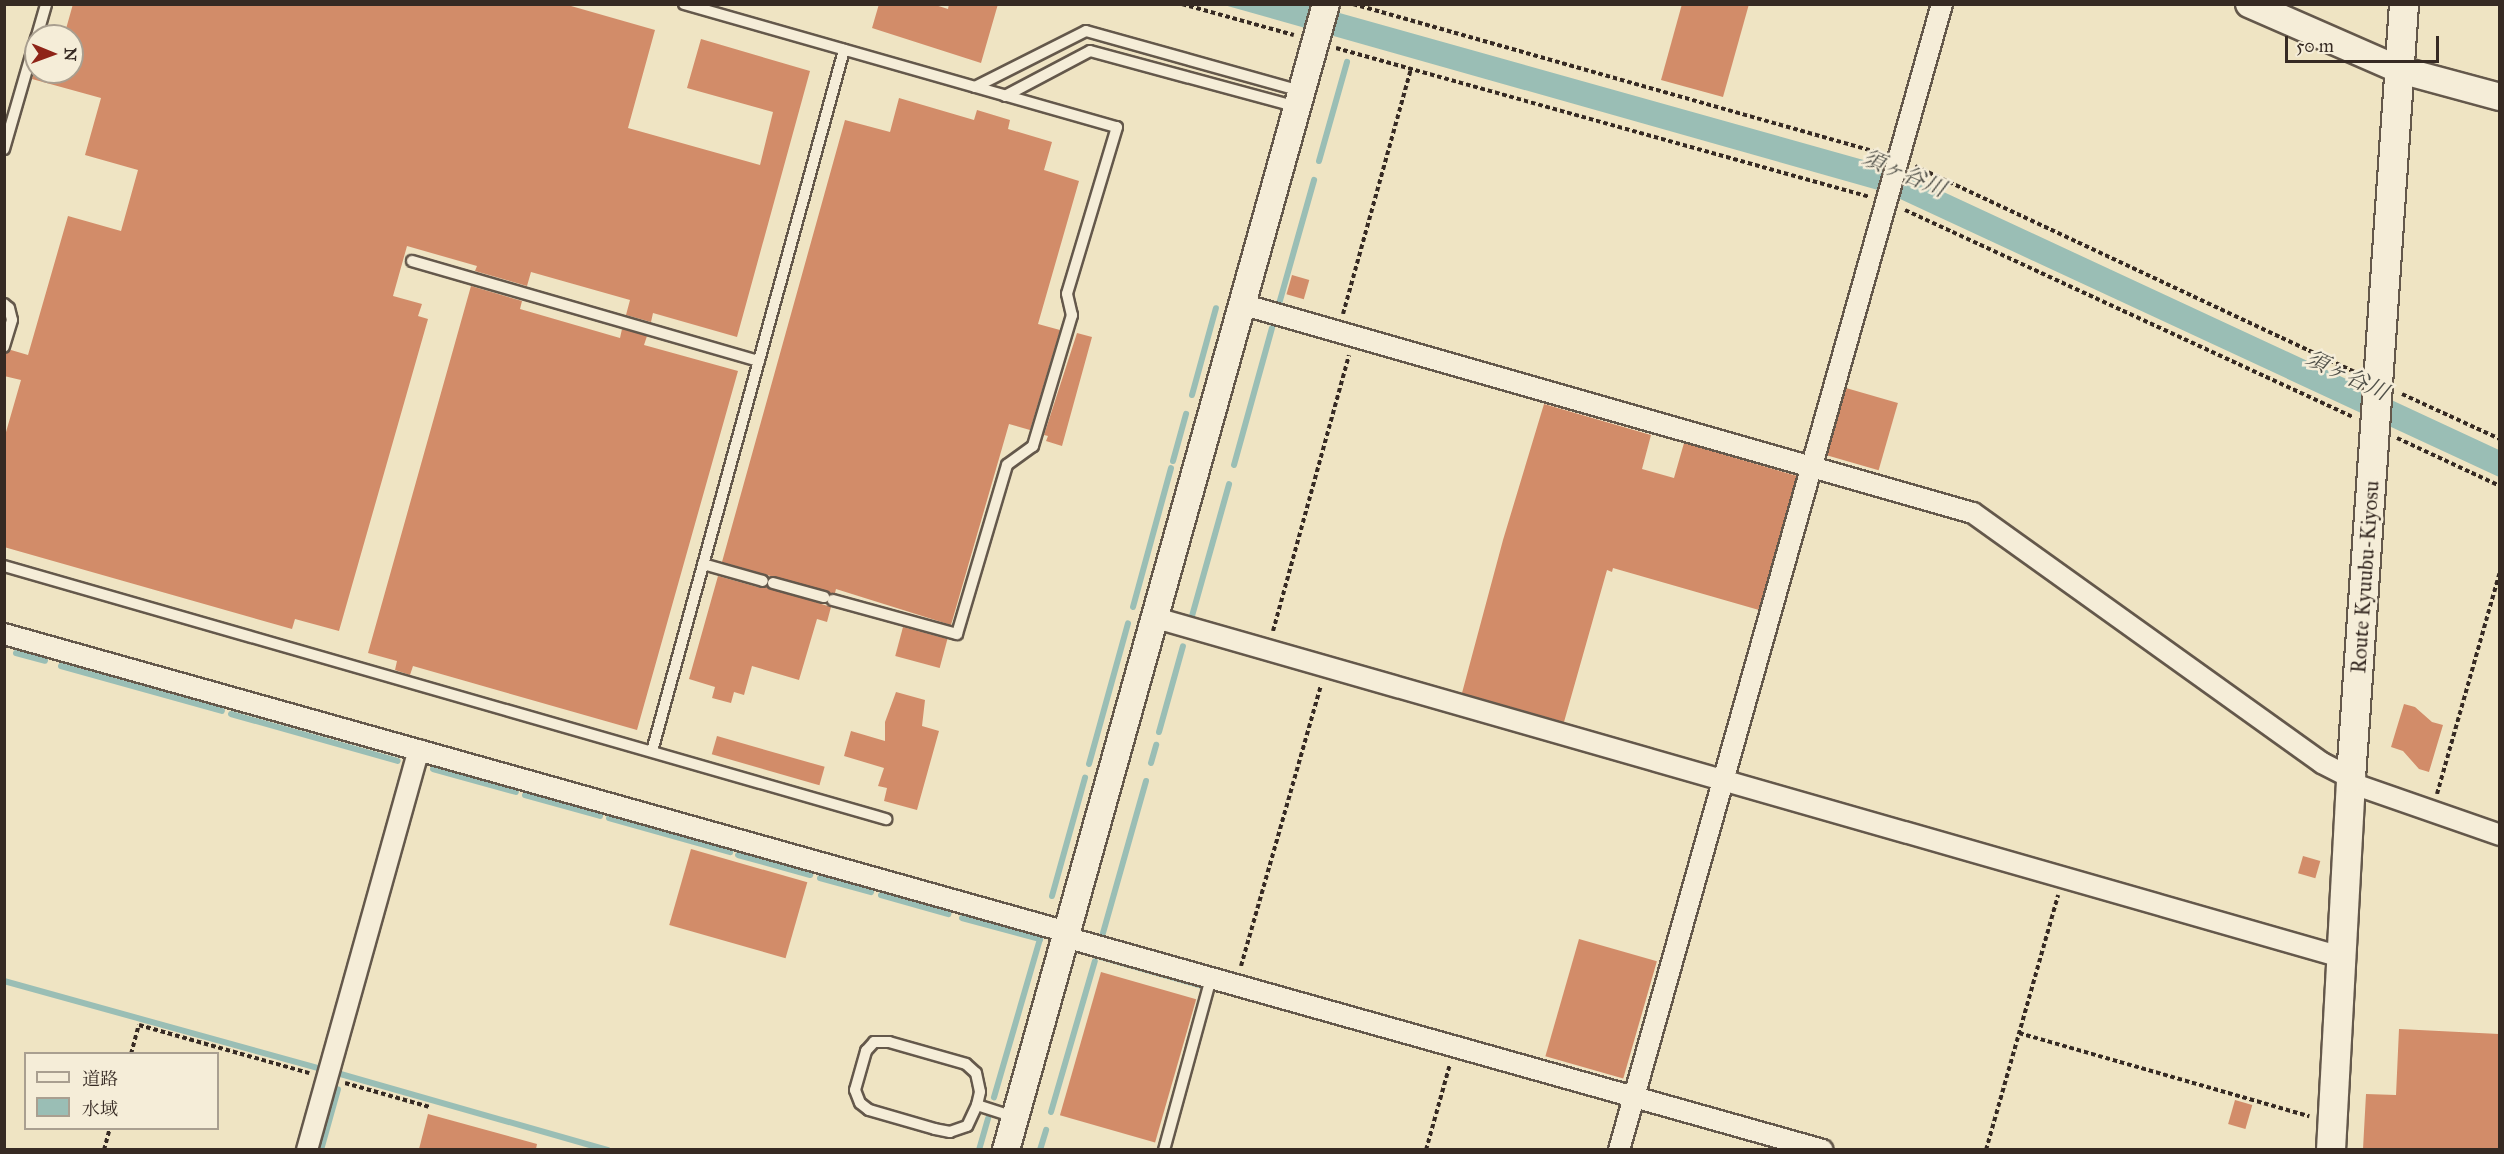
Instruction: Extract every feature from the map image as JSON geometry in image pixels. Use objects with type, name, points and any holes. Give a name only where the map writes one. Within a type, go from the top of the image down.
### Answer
[{"type":"main road","name":"Route Kyuubu-Kiyosu","points":[[2332,1136],[2351,780],[2404,4]]},
{"type":"street","points":[[1006,1149],[1156,618],[1240,304],[1326,4]]},
{"type":"street","points":[[1619,1149],[1942,4]]},
{"type":"street","points":[[2249,4],[2400,70],[2499,97]]},
{"type":"street","points":[[1240,304],[1973,513],[2322,763],[2351,780],[2499,836]]},
{"type":"street","points":[[1156,618],[2341,957]]},
{"type":"street","points":[[4,634],[418,750],[1211,978],[1823,1149]]},
{"type":"street","points":[[307,1149],[418,750]]},
{"type":"lane","points":[[40,24],[46,4]]},
{"type":"lane","points":[[684,4],[1117,127],[1067,294],[1072,315],[1033,446],[1007,465],[957,634],[703,564]]},
{"type":"lane","points":[[975,87],[1086,31],[1299,99]]},
{"type":"lane","points":[[652,751],[844,50]]},
{"type":"lane","points":[[1005,96],[1090,51],[1299,99]]},
{"type":"lane","points":[[4,149],[24,79]]},
{"type":"lane","points":[[412,261],[759,361]]},
{"type":"lane","points":[[4,304],[9,308],[12,320],[4,347]]},
{"type":"lane","points":[[4,566],[886,819]]},
{"type":"lane","points":[[1164,1149],[1211,978]]},
{"type":"lane","points":[[874,1042],[889,1042],[966,1064],[976,1073],[980,1092],[977,1105],[967,1126],[950,1132],[868,1110],[860,1103],[855,1090],[866,1051],[874,1042]]},
{"type":"lane","points":[[977,1105],[1015,1117]]},
{"type":"path","points":[[1182,4],[1317,40],[1411,69],[1888,198],[2375,423],[2499,486]]},
{"type":"path","points":[[1353,4],[1898,161],[2378,386],[2499,440]]},
{"type":"path","points":[[1268,650],[1411,69]]},
{"type":"path","points":[[2432,812],[2499,572]]},
{"type":"path","points":[[1236,985],[1326,667]]},
{"type":"path","points":[[1986,1149],[2063,877]]},
{"type":"path","points":[[131,1052],[139,1025],[430,1107]]},
{"type":"path","points":[[2019,1033],[2332,1136]]},
{"type":"path","points":[[1426,1149],[1455,1046]]},
{"type":"path","points":[[105,1149],[110,1130]]},
{"type":"water","points":[[1224,5],[1311,5],[1892,168],[2499,450],[2499,477],[1885,192]]},
{"type":"building","points":[[73,4],[564,4],[655,30],[628,128],[760,165],[773,112],[687,88],[701,39],[810,71],[737,337],[653,313],[651,322],[626,315],[630,300],[531,272],[527,286],[475,271],[477,266],[407,246],[393,296],[422,304],[418,316],[428,319],[339,631],[295,619],[292,629],[4,547],[4,439],[21,380],[4,376],[4,354],[11,350],[28,355],[68,216],[121,231],[138,170],[85,155],[101,98],[50,84],[84,84],[84,24],[67,24]]},
{"type":"building","points":[[879,4],[932,4],[948,9],[949,4],[998,4],[981,63],[872,28]]},
{"type":"building","points":[[1682,4],[1749,4],[1723,97],[1661,80]]},
{"type":"building","points":[[899,98],[974,120],[977,110],[1010,120],[1008,129],[1052,142],[1044,170],[1079,181],[1038,324],[1060,330],[1030,430],[1009,424],[951,625],[836,589],[835,593],[830,593],[722,562],[845,120],[890,132]]},
{"type":"building","points":[[1292,275],[1309,280],[1304,299],[1286,294]]},
{"type":"building","points":[[471,286],[522,301],[520,309],[620,338],[622,329],[647,336],[644,345],[738,371],[637,730],[413,666],[410,675],[395,670],[397,661],[368,653]]},
{"type":"building","points":[[1077,333],[1092,337],[1062,446],[1046,441],[1048,436],[1044,435]]},
{"type":"building","points":[[1846,388],[1898,403],[1879,470],[1827,455]]},
{"type":"building","points":[[1544,404],[1651,435],[1642,469],[1674,478],[1684,443],[1797,476],[1759,610],[1613,568],[1612,572],[1607,570],[1564,722],[1462,693],[1503,540]]},
{"type":"building","points":[[718,576],[761,588],[767,587],[831,607],[827,622],[817,619],[799,680],[752,666],[744,695],[734,692],[731,703],[712,698],[715,687],[689,679]]},
{"type":"building","points":[[903,627],[947,639],[940,668],[895,656]]},
{"type":"building","points":[[896,692],[925,700],[922,726],[939,731],[917,810],[884,801],[887,788],[878,786],[884,768],[844,756],[851,731],[885,741],[885,722]]},
{"type":"building","points":[[2404,704],[2415,707],[2432,722],[2443,725],[2429,772],[2419,769],[2403,751],[2391,747]]},
{"type":"building","points":[[717,736],[825,767],[819,785],[712,754]]},
{"type":"building","points":[[691,849],[807,882],[786,958],[669,925]]},
{"type":"building","points":[[2303,856],[2320,861],[2315,878],[2298,873]]},
{"type":"building","points":[[1579,939],[1657,961],[1623,1079],[1545,1056]]},
{"type":"building","points":[[1101,972],[1196,999],[1155,1143],[1060,1115]]},
{"type":"building","points":[[2399,1029],[2499,1034],[2499,1149],[2363,1149],[2366,1094],[2396,1095]]},
{"type":"building","points":[[2235,1100],[2252,1105],[2245,1129],[2228,1124]]},
{"type":"building","points":[[428,1114],[537,1144],[536,1149],[419,1149]]},
{"type":"waterway","points":[[1319,161],[1347,62]]},
{"type":"waterway","points":[[1279,304],[1314,180]]},
{"type":"waterway","points":[[1192,395],[1216,308]]},
{"type":"waterway","points":[[1234,465],[1272,328]]},
{"type":"waterway","points":[[1173,461],[1186,414]]},
{"type":"waterway","points":[[1133,607],[1171,468]]},
{"type":"waterway","points":[[1192,616],[1229,484]]},
{"type":"waterway","points":[[1089,764],[1128,623]]},
{"type":"waterway","points":[[1159,732],[1183,646]]},
{"type":"waterway","points":[[16,653],[45,661]]},
{"type":"waterway","points":[[61,666],[222,711]]},
{"type":"waterway","points":[[231,714],[398,761]]},
{"type":"waterway","points":[[1151,763],[1156,745]]},
{"type":"waterway","points":[[433,769],[516,792]]},
{"type":"waterway","points":[[1052,896],[1085,778]]},
{"type":"waterway","points":[[1103,933],[1146,781]]},
{"type":"waterway","points":[[525,795],[600,816]]},
{"type":"waterway","points":[[609,818],[730,852]]},
{"type":"waterway","points":[[738,855],[810,875]]},
{"type":"waterway","points":[[820,878],[871,892]]},
{"type":"waterway","points":[[881,895],[948,914]]},
{"type":"waterway","points":[[962,918],[1040,939],[994,1097]]},
{"type":"waterway","points":[[1101,957],[1202,986]]},
{"type":"waterway","points":[[1051,1112],[1095,961]]},
{"type":"waterway","points":[[4,981],[321,1069]]},
{"type":"waterway","points":[[337,1073],[608,1150]]},
{"type":"waterway","points":[[321,1150],[338,1089]]},
{"type":"waterway","points":[[979,1150],[988,1118]]},
{"type":"waterway","points":[[1040,1150],[1046,1130]]},
{"type":"water label","name":"須ヶ谷川","points":[[1904,173]]},
{"type":"water label","name":"須ヶ谷川","points":[[2347,375]]}]
